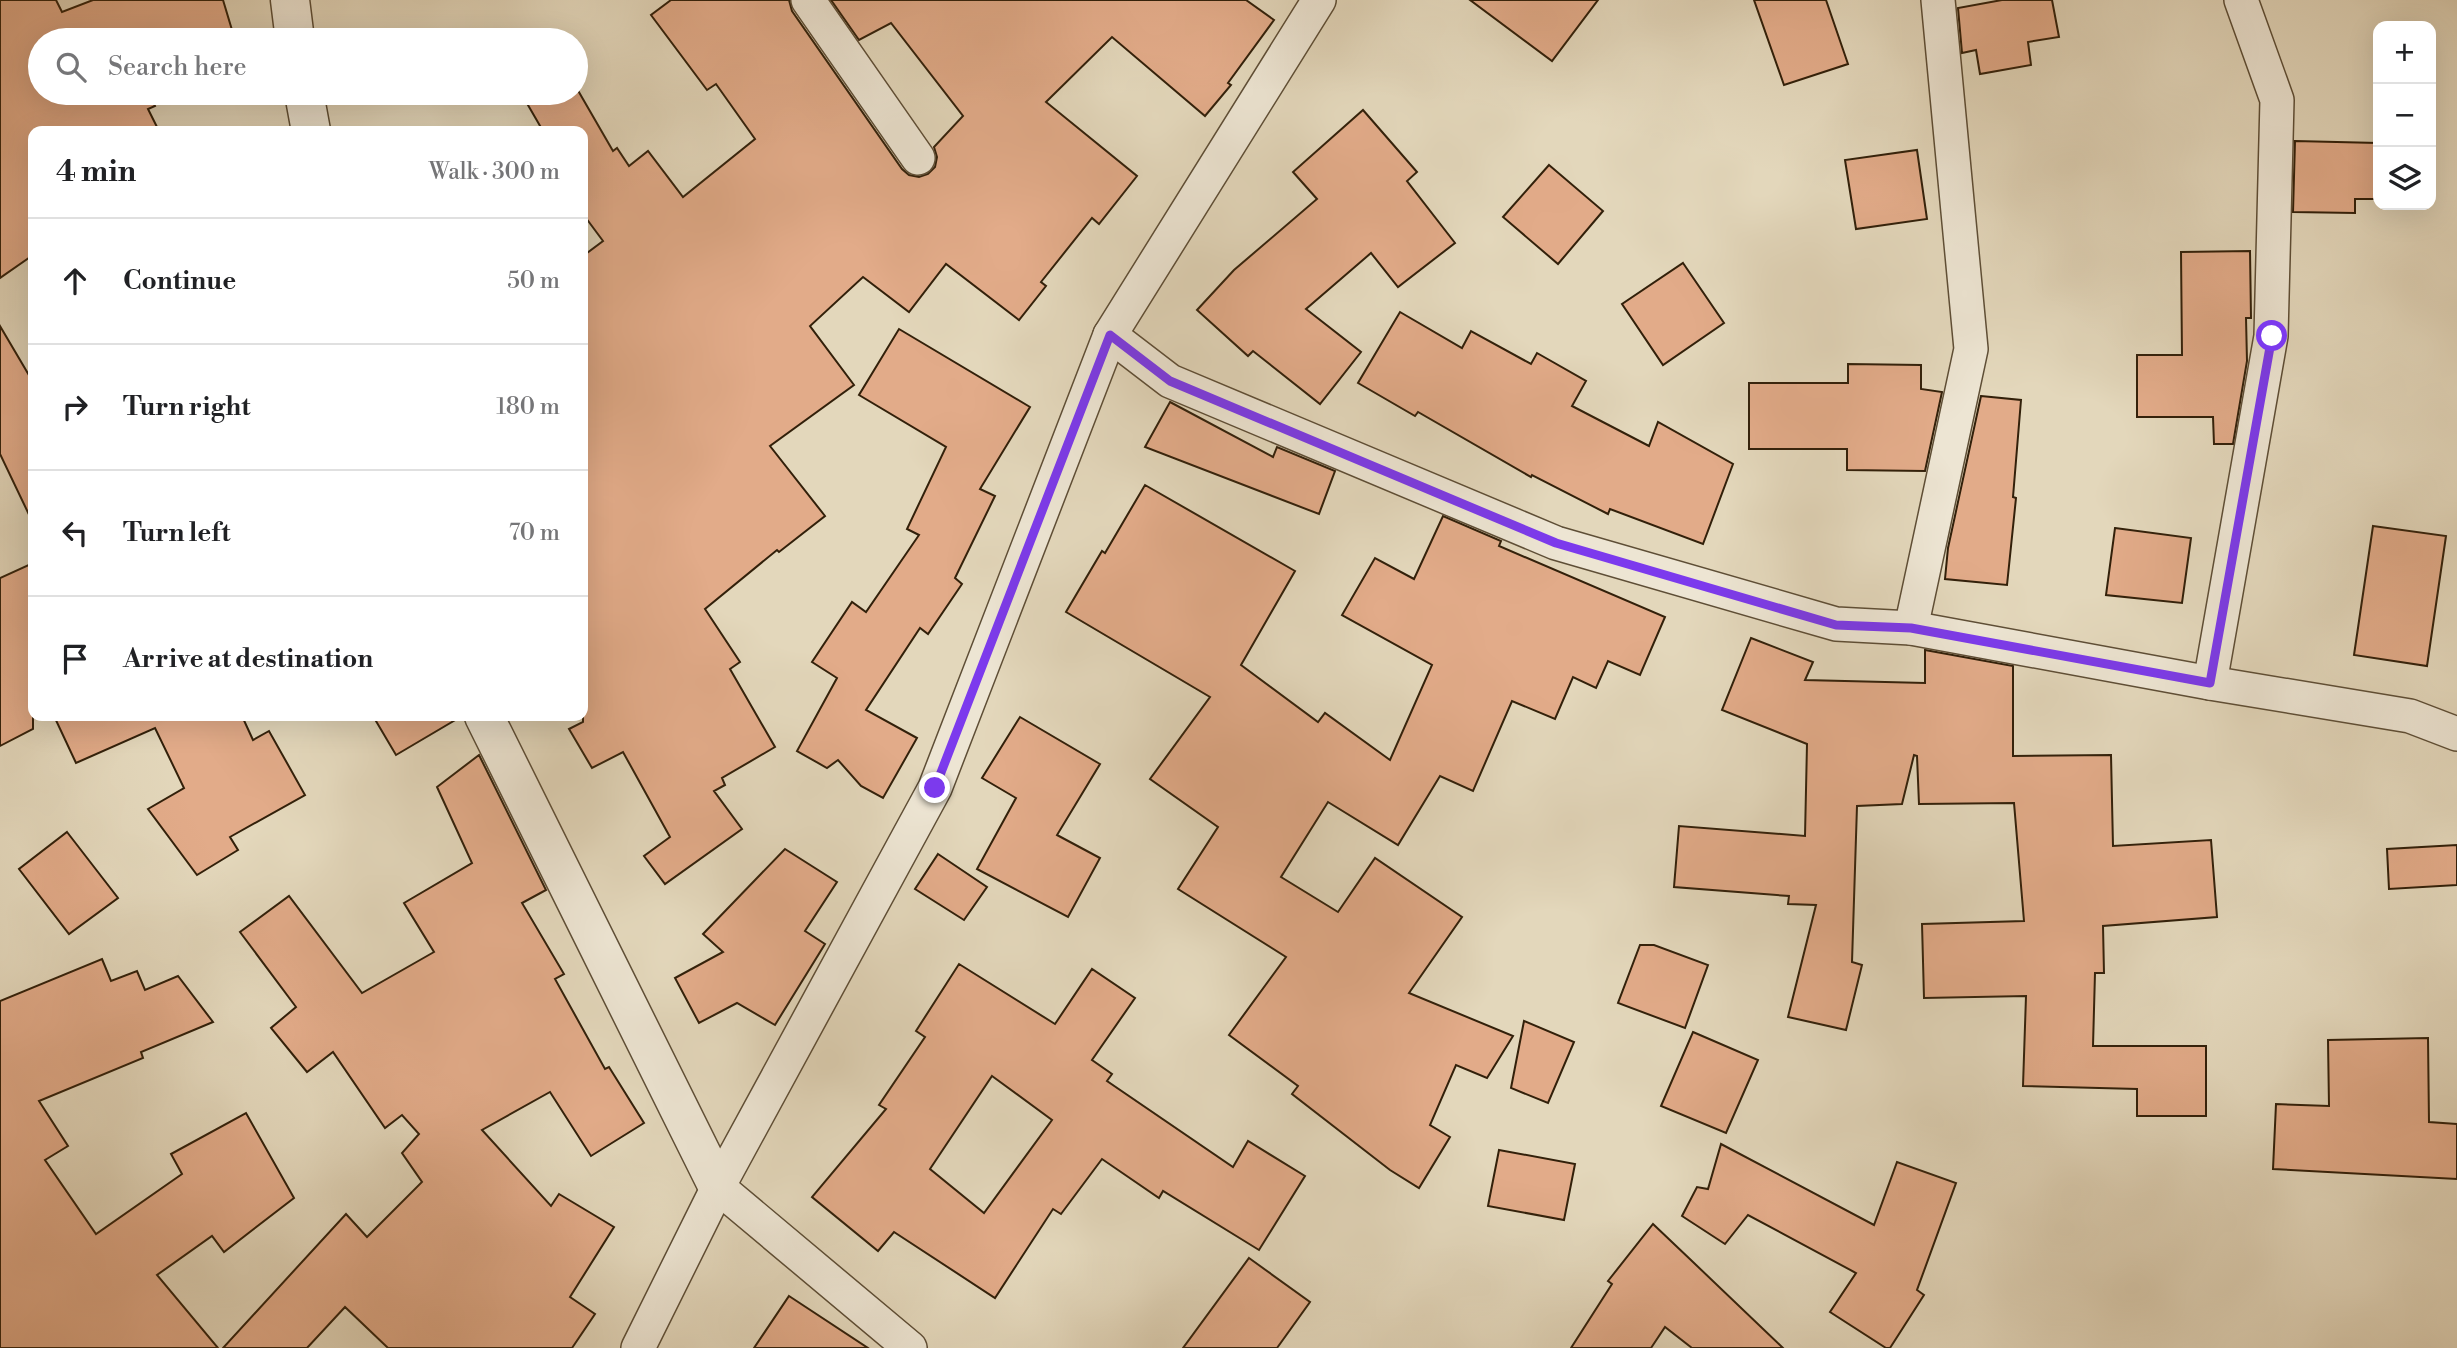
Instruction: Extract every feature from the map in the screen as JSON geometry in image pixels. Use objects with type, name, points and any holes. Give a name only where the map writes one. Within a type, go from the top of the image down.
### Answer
[{"type":"street","points":[[290,0],[294,28]]},
{"type":"street","points":[[807,0],[918,158]]},
{"type":"street","points":[[638,1348],[718,1186],[935,788],[1110,335],[1319,0]]},
{"type":"street","points":[[1911,628],[1971,349],[1938,0]]},
{"type":"street","points":[[2210,683],[2272,336],[2277,100],[2241,0]]},
{"type":"street","points":[[306,105],[310,126]]},
{"type":"street","points":[[1110,335],[1170,381],[1556,543],[1836,625],[1911,628],[2210,683],[2410,716],[2457,734]]},
{"type":"street","points":[[486,721],[718,1186],[910,1348]]},
{"type":"building","points":[[0,0],[56,0],[62,12],[93,0],[223,0],[231,28],[28,28],[28,105],[155,105],[148,109],[156,126],[28,126],[28,258],[0,278]]},
{"type":"building","points":[[671,0],[789,0],[792,11],[902,169],[909,175],[919,177],[928,174],[935,167],[937,157],[934,147],[963,116],[891,23],[859,40],[831,0],[1246,0],[1274,20],[1228,83],[1231,85],[1205,116],[1112,37],[1046,102],[1137,176],[1099,224],[1092,218],[1041,282],[1046,286],[1019,320],[946,264],[909,312],[863,277],[810,326],[854,385],[770,446],[825,516],[779,552],[777,550],[705,609],[740,662],[730,669],[775,747],[722,778],[725,785],[714,791],[742,829],[665,884],[644,856],[670,837],[623,752],[592,768],[569,729],[588,721],[588,252],[603,241],[588,221],[588,126],[540,126],[528,105],[586,105],[613,151],[617,148],[629,166],[648,151],[683,197],[755,139],[716,84],[707,90],[651,15]]},
{"type":"building","points":[[1470,0],[1598,0],[1552,61]]},
{"type":"building","points":[[1754,0],[1826,0],[1848,64],[1784,85]]},
{"type":"building","points":[[2002,0],[2052,0],[2059,37],[2028,42],[2031,65],[1980,74],[1976,50],[1962,53],[1958,8]]},
{"type":"building","points":[[1363,110],[1417,172],[1407,181],[1455,243],[1398,287],[1371,253],[1306,309],[1361,352],[1320,404],[1253,351],[1248,356],[1197,310],[1234,270],[1317,199],[1293,172]]},
{"type":"building","points":[[2295,141],[2373,143],[2373,199],[2355,199],[2355,213],[2293,212]]},
{"type":"building","points":[[1917,150],[1927,219],[1856,229],[1845,160]]},
{"type":"building","points":[[1549,165],[1603,211],[1558,264],[1503,217]]},
{"type":"building","points":[[2250,251],[2251,318],[2246,318],[2247,361],[2233,444],[2214,444],[2213,417],[2137,417],[2137,355],[2182,355],[2181,252]]},
{"type":"building","points":[[1683,263],[1724,323],[1663,365],[1622,304]]},
{"type":"building","points":[[1400,312],[1462,348],[1471,331],[1531,364],[1537,353],[1586,381],[1572,406],[1649,446],[1658,422],[1733,464],[1703,544],[1610,509],[1608,514],[1532,475],[1531,477],[1418,412],[1415,416],[1358,383]]},
{"type":"building","points":[[0,326],[28,374],[28,513],[0,454]]},
{"type":"building","points":[[899,329],[1030,407],[980,489],[995,496],[955,578],[962,584],[928,634],[920,628],[866,710],[917,738],[883,798],[861,786],[838,760],[827,768],[797,751],[837,678],[812,662],[852,602],[866,612],[919,535],[907,529],[946,447],[859,395]]},
{"type":"building","points":[[1848,364],[1921,365],[1921,389],[1942,392],[1925,471],[1847,470],[1847,449],[1749,449],[1749,383],[1848,383]]},
{"type":"building","points":[[1981,396],[2021,400],[2013,497],[2016,498],[2007,585],[1945,579],[1948,548]]},
{"type":"building","points":[[1170,402],[1273,457],[1277,447],[1335,471],[1319,514],[1145,447]]},
{"type":"building","points":[[1145,485],[1295,571],[1241,665],[1318,722],[1325,713],[1390,760],[1432,665],[1342,615],[1375,558],[1414,579],[1443,516],[1501,541],[1499,546],[1665,617],[1640,675],[1608,661],[1596,688],[1573,677],[1555,719],[1512,701],[1473,791],[1440,776],[1398,845],[1328,802],[1281,877],[1338,912],[1375,858],[1462,917],[1409,993],[1513,1036],[1487,1078],[1456,1065],[1430,1125],[1450,1137],[1419,1188],[1390,1170],[1292,1094],[1298,1086],[1229,1035],[1286,957],[1178,889],[1218,827],[1150,779],[1210,697],[1066,612]]},
{"type":"building","points":[[2373,526],[2446,536],[2427,666],[2354,655]]},
{"type":"building","points":[[2115,528],[2191,538],[2182,603],[2106,595]]},
{"type":"building","points":[[28,565],[28,721],[33,721],[33,729],[0,746],[0,578]]},
{"type":"building","points":[[1751,638],[1813,662],[1805,680],[1925,683],[1925,650],[2013,666],[2013,756],[2111,755],[2113,846],[2211,840],[2217,917],[2103,926],[2104,973],[2095,973],[2093,1046],[2206,1046],[2206,1116],[2137,1116],[2137,1089],[2023,1086],[2026,996],[1924,998],[1922,924],[2024,921],[2014,803],[1919,804],[1917,756],[1914,755],[1902,804],[1857,806],[1852,962],[1862,965],[1846,1030],[1788,1017],[1816,905],[1788,904],[1789,896],[1674,887],[1679,826],[1805,836],[1807,744],[1722,710]]},
{"type":"building","points":[[1020,717],[1100,764],[1057,835],[1100,858],[1068,917],[977,869],[1016,798],[982,778]]},
{"type":"building","points":[[56,721],[244,721],[253,740],[269,731],[305,795],[230,837],[238,850],[197,875],[148,809],[184,788],[155,728],[76,763]]},
{"type":"building","points":[[376,721],[454,721],[396,755]]},
{"type":"building","points":[[479,755],[546,890],[522,903],[564,974],[555,979],[605,1069],[609,1067],[644,1123],[591,1156],[550,1092],[482,1130],[551,1206],[559,1194],[614,1227],[570,1297],[595,1314],[572,1348],[388,1348],[345,1307],[307,1348],[223,1348],[346,1214],[367,1237],[422,1182],[402,1153],[419,1134],[402,1115],[385,1128],[333,1052],[307,1072],[271,1028],[296,1007],[240,932],[289,896],[362,993],[434,952],[404,903],[472,863],[437,787]]},
{"type":"building","points":[[67,832],[118,898],[69,934],[19,869]]},
{"type":"building","points":[[2457,845],[2457,885],[2389,889],[2387,849]]},
{"type":"building","points":[[785,849],[837,882],[805,931],[825,944],[775,1025],[737,1003],[699,1023],[675,978],[723,952],[703,934]]},
{"type":"building","points":[[938,854],[987,887],[964,920],[915,889]]},
{"type":"building","points":[[1640,945],[1654,945],[1708,965],[1685,1028],[1618,1003]]},
{"type":"building","points":[[102,959],[111,981],[137,971],[145,990],[178,976],[213,1022],[141,1052],[143,1058],[39,1101],[68,1146],[45,1160],[96,1234],[182,1174],[171,1154],[246,1113],[294,1198],[224,1252],[212,1236],[157,1275],[218,1348],[0,1348],[0,1001]]},
{"type":"building","points":[[959,964],[1055,1024],[1092,969],[1135,998],[1092,1060],[1112,1074],[1107,1081],[1233,1167],[1248,1141],[1305,1176],[1259,1250],[1163,1191],[1159,1198],[1102,1159],[1061,1214],[1053,1209],[995,1298],[894,1232],[878,1251],[812,1197],[886,1109],[879,1105],[925,1037],[916,1031]],"holes":[[[992,1076],[1052,1120],[984,1213],[930,1169]]]},
{"type":"building","points":[[1524,1021],[1574,1042],[1548,1103],[1511,1088]]},
{"type":"building","points":[[1693,1032],[1758,1060],[1726,1133],[1661,1106]]},
{"type":"building","points":[[2428,1038],[2429,1122],[2457,1124],[2457,1179],[2273,1169],[2276,1104],[2329,1106],[2328,1040]]},
{"type":"building","points":[[1721,1144],[1874,1225],[1897,1162],[1956,1183],[1917,1290],[1924,1295],[1890,1348],[1830,1312],[1856,1273],[1748,1215],[1725,1244],[1682,1216],[1697,1187],[1708,1189]]},
{"type":"building","points":[[1499,1150],[1575,1164],[1564,1220],[1488,1206]]},
{"type":"building","points":[[1653,1224],[1783,1348],[1692,1348],[1665,1327],[1651,1348],[1571,1348],[1612,1284],[1608,1281]]},
{"type":"building","points":[[1249,1258],[1310,1302],[1277,1348],[1183,1348]]},
{"type":"building","points":[[789,1296],[868,1348],[754,1348]]},
{"type":"route","points":[[935,788],[1110,335],[1170,381],[1556,543],[1836,625],[1911,628],[2210,683],[2272,336]]}]
